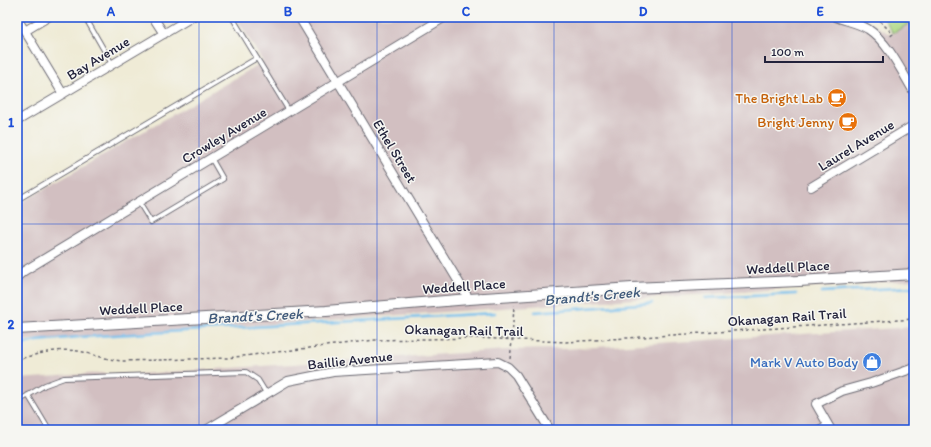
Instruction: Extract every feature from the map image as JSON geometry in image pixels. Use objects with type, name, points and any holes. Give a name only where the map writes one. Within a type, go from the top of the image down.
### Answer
[{"type":"street","points":[[25,31],[48,17]]},
{"type":"street","points":[[153,17],[164,34]]},
{"type":"street","name":"Bay Avenue","points":[[17,121],[192,17]]},
{"type":"street","name":"Ethel Street","points":[[299,17],[469,299]]},
{"type":"street","name":"Crowley Avenue","points":[[17,277],[24,271],[445,17]]},
{"type":"street","points":[[836,17],[870,30],[882,42],[892,56],[914,92]]},
{"type":"street","points":[[17,18],[63,94]]},
{"type":"street","name":"Laurel Avenue","points":[[811,187],[914,125]]},
{"type":"street","name":"Weddell Place","points":[[17,329],[326,311],[469,299],[632,288],[792,282],[914,274]]},
{"type":"street","name":"Baillie Avenue","points":[[206,430],[288,381],[333,372],[498,362],[508,367]]},
{"type":"street","points":[[508,367],[516,375],[550,430]]},
{"type":"street","points":[[829,427],[816,404],[842,391],[871,383],[914,368]]},
{"type":"lane","points":[[85,17],[112,64]]},
{"type":"lane","points":[[232,17],[289,111]]},
{"type":"lane","points":[[17,200],[257,58]]},
{"type":"lane","points":[[138,202],[151,222],[223,179],[211,158]]},
{"type":"lane","points":[[17,402],[45,385],[64,378],[246,372],[258,380],[266,393]]},
{"type":"lane","points":[[28,395],[49,430]]},
{"type":"lane","points":[[817,430],[829,427]]},
{"type":"path","points":[[876,17],[893,34]]},
{"type":"path","points":[[508,367],[512,340],[515,296]]},
{"type":"path","name":"Okanagan Rail Trail","points":[[17,360],[34,355],[68,350],[123,361],[227,358],[375,340],[475,338],[566,342],[914,319]]},
{"type":"shaded area","points":[[236,17],[861,17],[891,35],[914,21],[914,280],[17,341],[17,205],[263,62]]},
{"type":"shaded area","points":[[914,327],[914,430],[17,430],[17,380],[19,379],[100,373],[112,375],[138,374],[508,350],[564,349]]},
{"type":"green space","points":[[883,17],[914,17],[914,21],[893,33]]},
{"type":"waterway","name":"Brandt's Creek","points":[[822,292],[914,287]]},
{"type":"waterway","name":"Brandt's Creek","points":[[705,298],[796,294]]},
{"type":"waterway","name":"Brandt's Creek","points":[[535,312],[652,303]]},
{"type":"waterway","name":"Brandt's Creek","points":[[17,345],[37,341],[79,337],[495,313]]},
{"type":"place","name":"The Bright Lab","points":[[837,98]]},
{"type":"place","name":"Bright Jenny","points":[[848,122]]},
{"type":"place","name":"Mark V Auto Body","points":[[872,362]]}]
